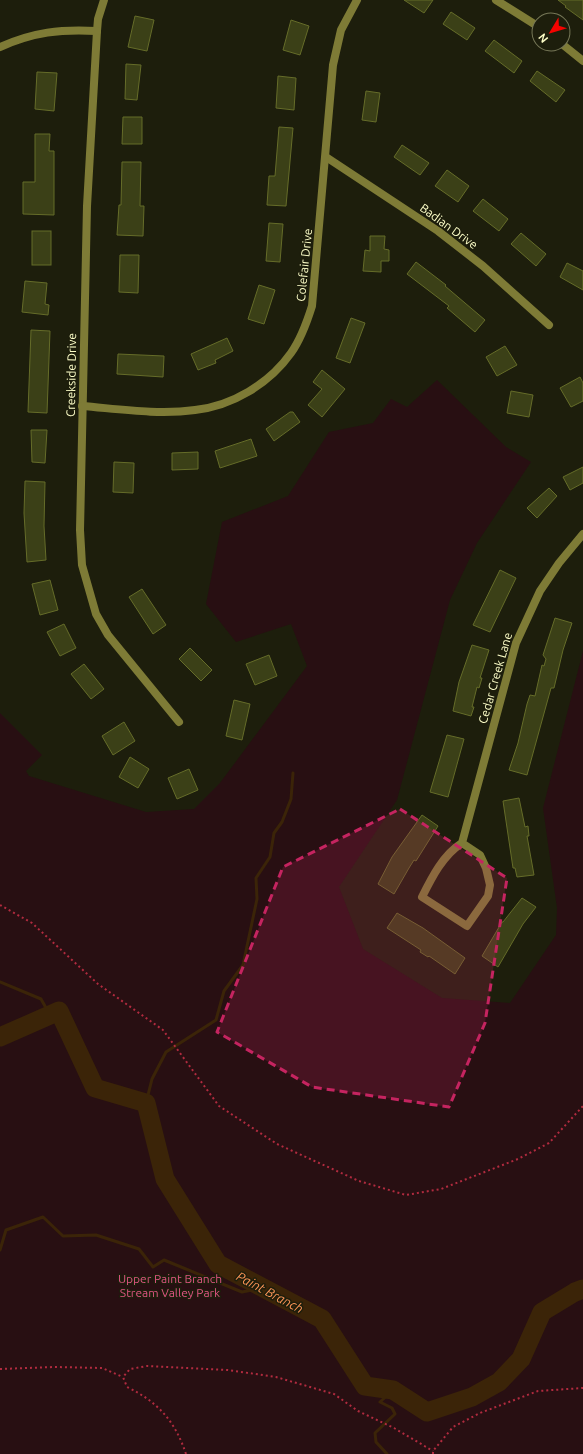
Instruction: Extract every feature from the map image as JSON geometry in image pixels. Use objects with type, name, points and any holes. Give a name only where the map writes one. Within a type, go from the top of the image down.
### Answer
[{"type":"street","name":"Creekside Drive","points":[[104,0],[98,19],[97,31],[87,206],[80,530],[82,565],[96,614],[108,635],[179,722]]},
{"type":"street","name":"Colefair Drive","points":[[82,406],[170,412],[195,410],[220,405],[240,397],[260,385],[291,353],[305,329],[312,306],[333,65],[341,30],[357,0]]},
{"type":"street","points":[[496,0],[531,22]]},
{"type":"street","points":[[0,47],[17,40],[66,29],[97,31]]},
{"type":"street","points":[[571,51],[583,61]]},
{"type":"street","name":"Badian Drive","points":[[326,157],[438,231],[483,266],[550,325]]},
{"type":"street","name":"Cedar Creek Lane","points":[[462,843],[516,643],[529,610],[540,591],[559,563],[583,534]]},
{"type":"street","points":[[462,843],[480,855],[486,868],[490,885],[488,896],[466,926],[422,896],[442,862],[453,849],[462,843]]},
{"type":"path","points":[[0,904],[32,923],[98,984],[163,1030],[219,1106],[277,1144],[359,1180],[406,1195],[441,1189],[518,1159],[549,1143],[583,1106]]},
{"type":"path","points":[[123,1377],[130,1369],[148,1366],[228,1370],[276,1377],[334,1394],[358,1411],[394,1428],[433,1453],[453,1427],[480,1413],[538,1391],[583,1388]]},
{"type":"path","points":[[0,1369],[54,1367],[102,1368],[123,1377],[127,1387],[142,1395],[164,1412],[181,1437],[186,1454]]},
{"type":"highlighted area","points":[[400,809],[507,878],[485,1023],[449,1107],[312,1087],[217,1032],[283,867]]},
{"type":"green space","name":"Upper Paint Branch Stream Valley Park","points":[[437,380],[506,447],[531,462],[477,543],[450,600],[397,800],[339,887],[363,949],[442,998],[510,1003],[556,935],[557,908],[543,808],[583,651],[583,1454],[0,1454],[0,713],[42,755],[26,771],[29,776],[146,812],[194,809],[220,783],[307,666],[291,624],[236,642],[206,604],[222,522],[288,496],[329,432],[373,423],[391,399],[407,407]]},
{"type":"building","points":[[404,0],[433,0],[424,13]]},
{"type":"building","points":[[558,0],[583,0],[583,20],[565,7],[566,6]]},
{"type":"building","points":[[451,12],[475,28],[467,40],[443,24]]},
{"type":"building","points":[[135,16],[154,20],[147,51],[128,47]]},
{"type":"building","points":[[291,20],[309,26],[300,55],[283,50]]},
{"type":"building","points":[[494,40],[522,61],[514,73],[485,51]]},
{"type":"building","points":[[126,64],[141,65],[137,100],[125,99]]},
{"type":"building","points":[[537,71],[565,90],[556,102],[530,81]]},
{"type":"building","points":[[37,72],[57,73],[54,111],[35,109]]},
{"type":"building","points":[[278,76],[296,78],[294,110],[276,108]]},
{"type":"building","points":[[366,91],[380,93],[376,122],[362,120]]},
{"type":"building","points":[[123,117],[142,117],[142,144],[122,144]]},
{"type":"building","points":[[279,127],[293,128],[286,206],[267,205],[269,176],[275,176]]},
{"type":"building","points":[[35,134],[50,134],[49,151],[54,151],[54,215],[23,214],[23,182],[35,182]]},
{"type":"building","points":[[402,145],[429,163],[420,175],[394,157]]},
{"type":"building","points":[[122,162],[141,162],[140,206],[144,206],[143,236],[117,235],[119,205],[121,205]]},
{"type":"building","points":[[447,170],[469,186],[458,202],[435,186]]},
{"type":"building","points":[[483,199],[508,219],[499,231],[473,211]]},
{"type":"building","points":[[269,223],[283,224],[280,262],[266,261]]},
{"type":"building","points":[[32,231],[51,231],[51,265],[32,265]]},
{"type":"building","points":[[521,233],[546,254],[536,266],[511,244]]},
{"type":"building","points":[[370,236],[385,236],[384,249],[389,250],[389,261],[381,261],[381,272],[363,271],[365,250],[370,251]]},
{"type":"building","points":[[120,255],[139,255],[138,293],[119,292]]},
{"type":"building","points":[[416,262],[446,285],[445,286],[485,320],[475,332],[447,308],[449,306],[407,274]]},
{"type":"building","points":[[567,263],[583,271],[583,290],[560,277]]},
{"type":"building","points":[[25,281],[47,283],[45,304],[49,305],[48,315],[22,312]]},
{"type":"building","points":[[259,285],[275,290],[264,324],[248,319]]},
{"type":"building","points":[[351,318],[365,323],[350,363],[336,358]]},
{"type":"building","points":[[31,330],[50,331],[47,413],[28,412]]},
{"type":"building","points":[[227,338],[233,351],[215,360],[216,363],[198,370],[191,354]]},
{"type":"building","points":[[505,346],[517,365],[497,376],[486,357]]},
{"type":"building","points":[[118,354],[164,356],[163,377],[117,374]]},
{"type":"building","points":[[322,370],[345,389],[322,417],[308,405],[322,389],[313,382]]},
{"type":"building","points":[[580,377],[583,383],[583,401],[571,407],[560,388]]},
{"type":"building","points":[[511,391],[533,395],[529,417],[507,413]]},
{"type":"building","points":[[290,412],[293,412],[300,422],[274,441],[266,429]]},
{"type":"building","points":[[31,430],[47,430],[45,463],[32,462]]},
{"type":"building","points":[[251,439],[257,456],[220,468],[215,451]]},
{"type":"building","points":[[198,452],[198,469],[172,470],[172,453]]},
{"type":"building","points":[[114,462],[134,463],[133,493],[113,492]]},
{"type":"building","points":[[583,467],[583,483],[570,490],[563,477]]},
{"type":"building","points":[[25,481],[45,482],[44,526],[46,560],[27,562],[24,513]]},
{"type":"building","points":[[549,488],[557,496],[537,518],[527,508]]},
{"type":"building","points":[[500,570],[516,578],[490,632],[473,625]]},
{"type":"building","points":[[50,580],[58,610],[40,615],[32,584]]},
{"type":"building","points":[[142,589],[166,625],[153,634],[129,597]]},
{"type":"building","points":[[555,618],[572,623],[563,650],[554,688],[551,688],[527,775],[509,770],[518,743],[530,695],[535,696],[542,665],[544,666],[546,659],[543,655]]},
{"type":"building","points":[[64,624],[76,648],[60,656],[47,632]]},
{"type":"building","points":[[472,645],[489,650],[480,678],[482,678],[479,688],[477,687],[471,716],[453,711],[459,682]]},
{"type":"building","points":[[190,648],[212,670],[201,681],[179,659]]},
{"type":"building","points":[[269,655],[277,676],[255,685],[246,664]]},
{"type":"building","points":[[84,664],[104,689],[91,699],[71,674]]},
{"type":"building","points":[[234,700],[250,704],[242,740],[226,736]]},
{"type":"building","points":[[124,722],[135,741],[113,755],[102,736]]},
{"type":"building","points":[[447,735],[464,739],[448,797],[430,792]]},
{"type":"building","points":[[130,757],[149,769],[138,788],[119,777]]},
{"type":"building","points":[[189,769],[198,790],[177,799],[168,778]]},
{"type":"building","points":[[519,798],[525,827],[528,826],[529,836],[527,836],[534,875],[517,877],[515,868],[513,868],[503,801]]},
{"type":"building","points":[[422,815],[438,826],[416,861],[414,860],[394,894],[378,884],[392,857]]},
{"type":"building","points":[[522,898],[536,907],[523,924],[498,967],[482,956],[502,922]]},
{"type":"building","points":[[397,913],[423,928],[465,958],[455,974],[429,956],[428,957],[420,952],[421,950],[387,928]]},
{"type":"waterway","points":[[146,1103],[152,1079],[166,1052],[216,1020],[224,991],[243,965],[257,899],[256,878],[270,857],[274,833],[282,822],[291,799],[293,773]]},
{"type":"waterway","points":[[0,982],[41,999],[50,1015]]},
{"type":"waterway","name":"Paint Branch","points":[[0,1037],[59,1011],[95,1088],[146,1103],[165,1179],[218,1264],[322,1319],[365,1386],[393,1390],[427,1412],[472,1397],[499,1382],[521,1359],[542,1312],[575,1292],[583,1289]]},
{"type":"waterway","points":[[0,1250],[6,1230],[43,1217],[63,1236],[96,1235],[139,1249],[153,1267],[164,1260],[242,1292],[263,1288]]},
{"type":"waterway","points":[[387,1454],[376,1442],[375,1433],[395,1414],[392,1408],[380,1402],[393,1390]]}]
